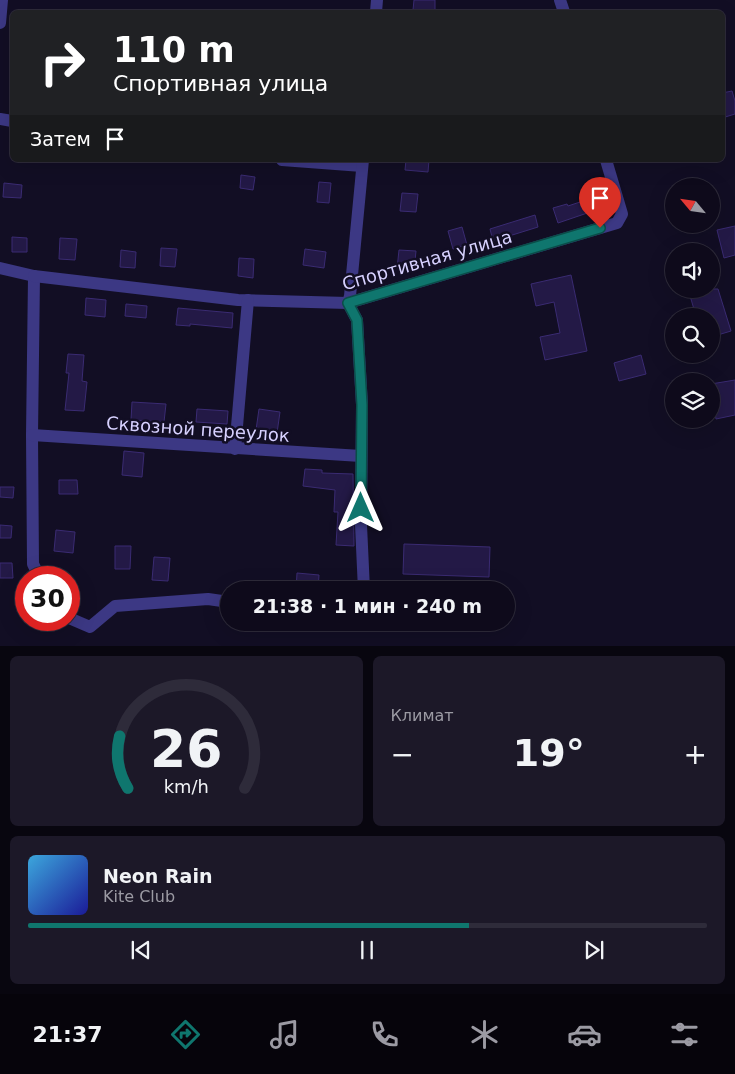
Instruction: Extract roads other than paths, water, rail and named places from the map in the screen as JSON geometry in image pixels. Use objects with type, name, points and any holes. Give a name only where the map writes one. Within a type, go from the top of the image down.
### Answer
[{"type":"street","points":[[0,23],[2,0]]},
{"type":"street","points":[[335,162],[362,163],[348,303],[357,320],[362,405],[361,525],[364,581]]},
{"type":"street","name":"Спортивная улица","points":[[0,268],[34,276],[248,300],[348,303],[618,223],[622,214],[607,162]]},
{"type":"street","points":[[33,566],[32,435],[34,276]]},
{"type":"street","points":[[235,448],[248,300]]},
{"type":"street","name":"Сквозной переулок","points":[[32,435],[361,456]]},
{"type":"street","points":[[80,623],[90,628],[115,606],[208,599],[220,601]]}]
